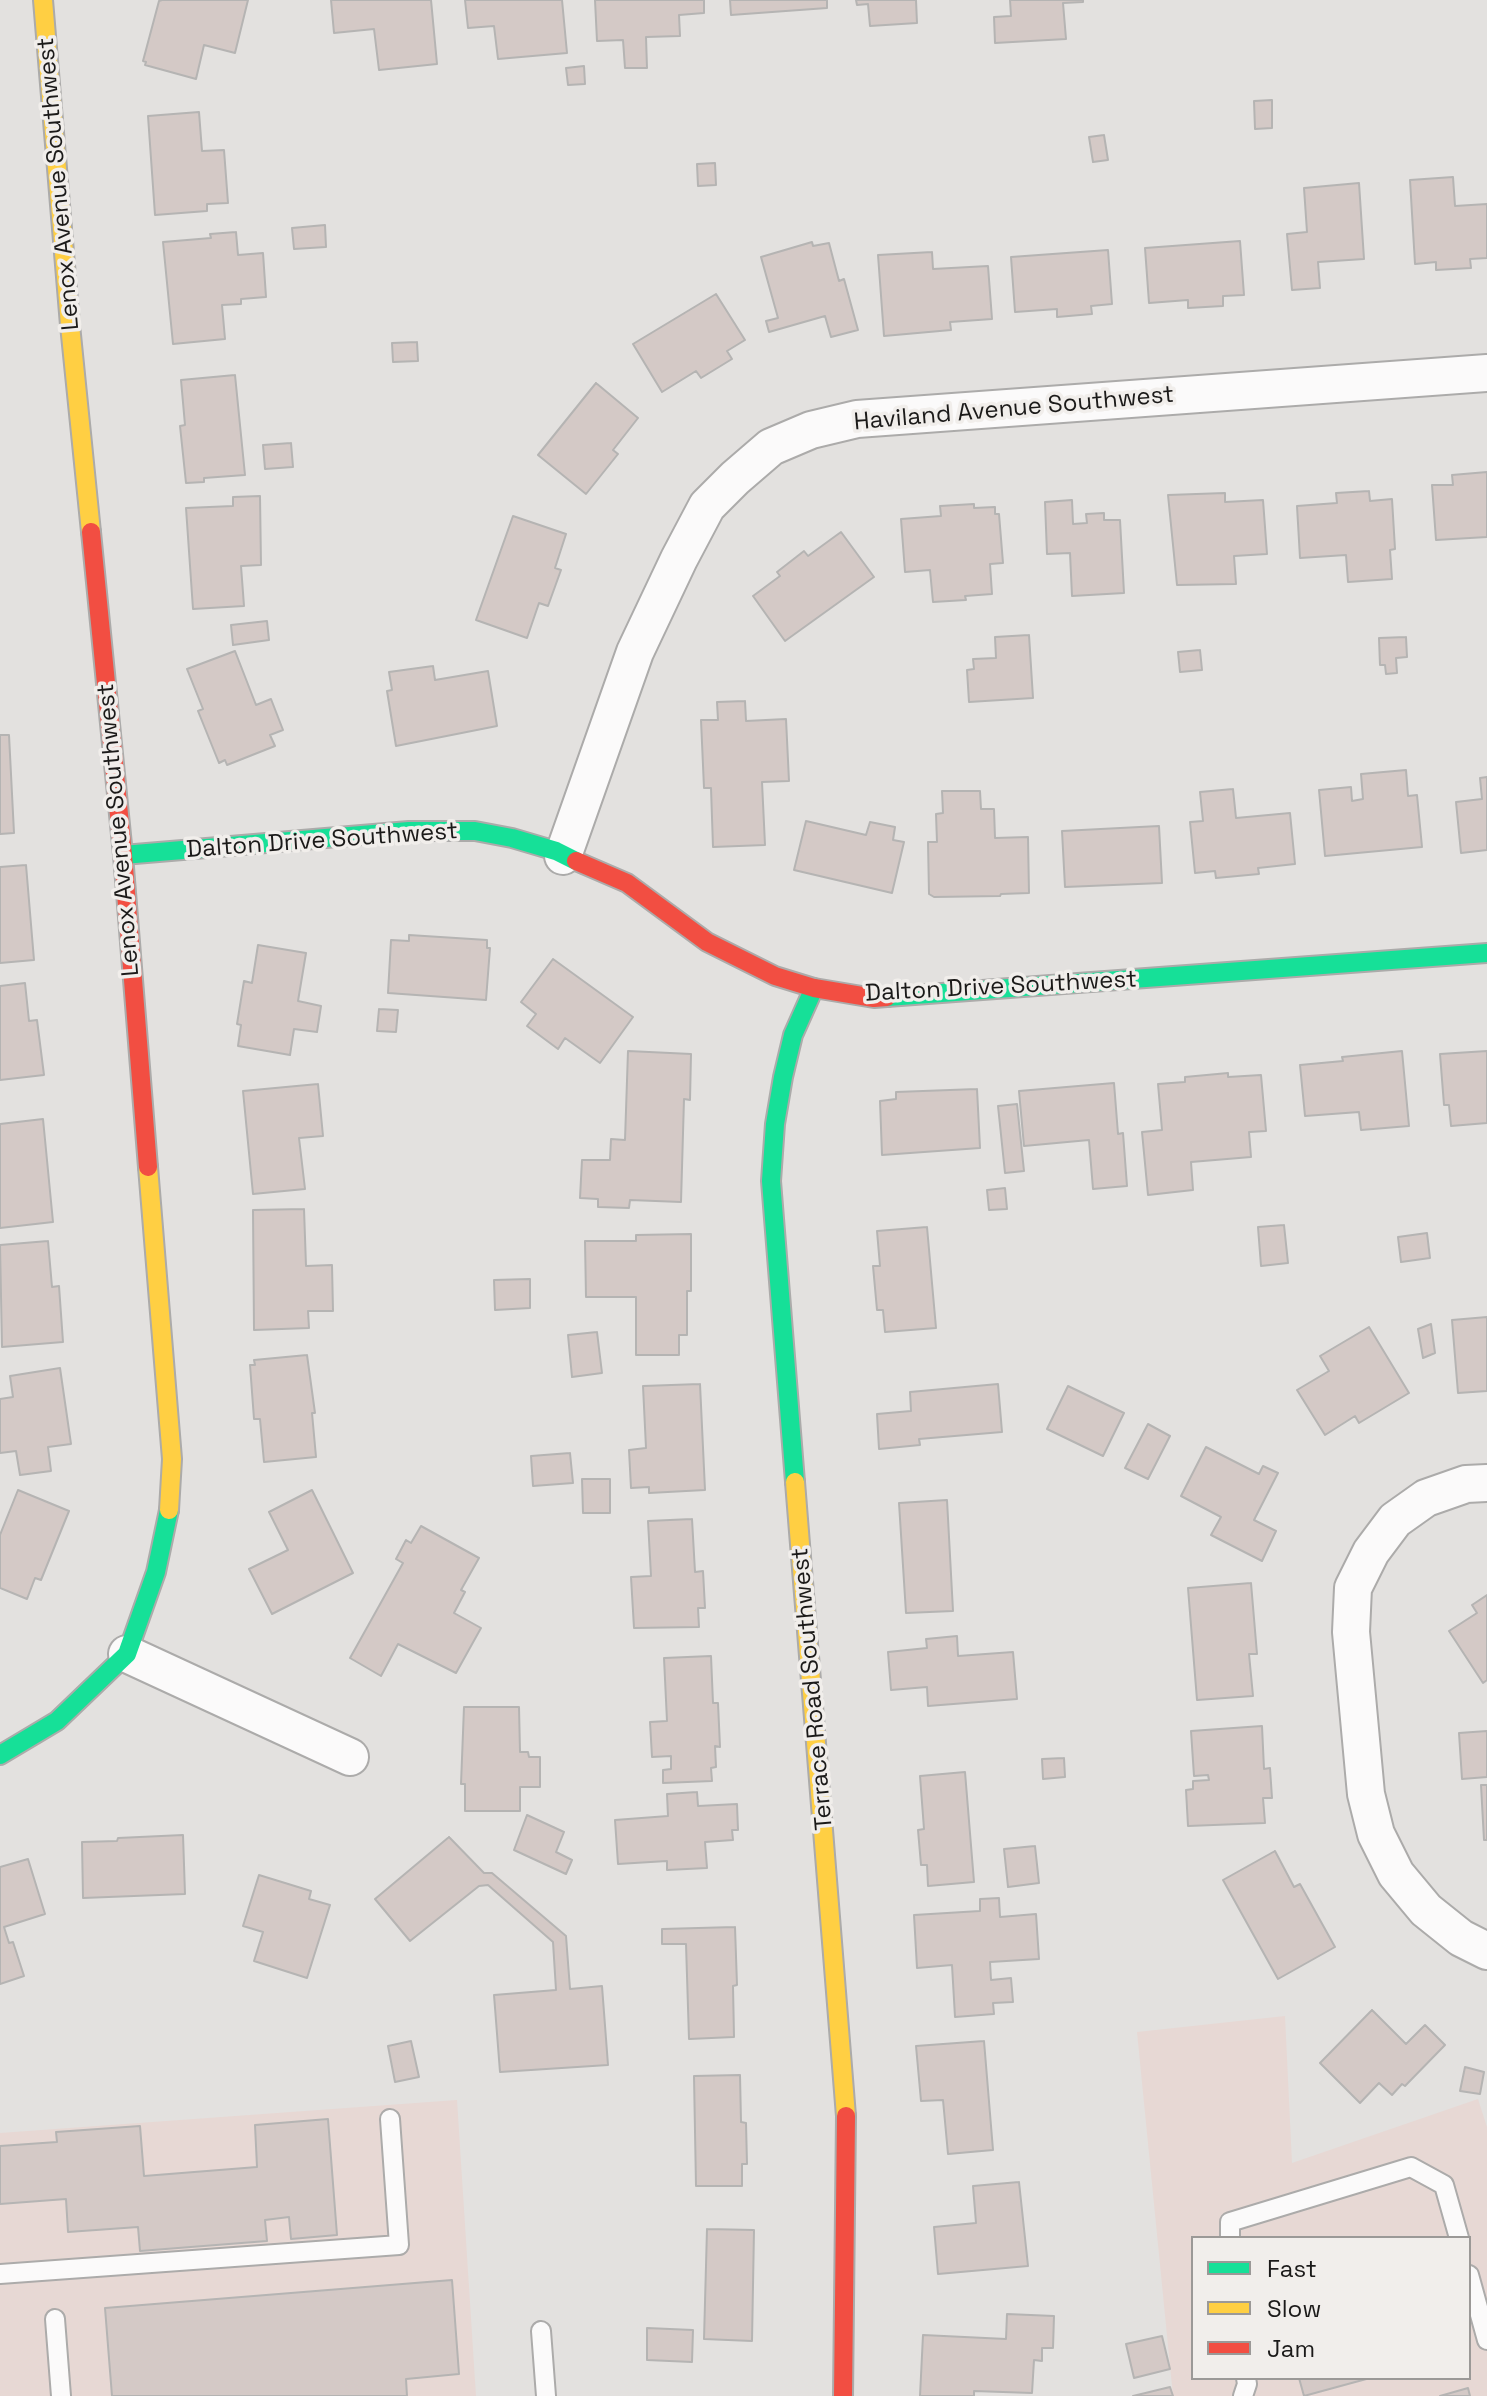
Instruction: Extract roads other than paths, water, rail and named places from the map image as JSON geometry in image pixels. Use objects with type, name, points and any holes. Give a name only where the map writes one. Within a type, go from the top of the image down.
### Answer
[{"type":"street","name":"Lenox Avenue Southwest","points":[[0,1755],[57,1721],[127,1654],[156,1572],[169,1511],[172,1459],[123,855],[70,325],[43,0]]},
{"type":"street","name":"Haviland Avenue Southwest","points":[[563,856],[635,652],[679,559],[707,506],[771,447],[811,430],[857,419],[1487,373]]},
{"type":"street","name":"Dalton Drive Southwest","points":[[123,855],[409,831],[475,831],[542,846],[627,883],[707,942],[775,976],[814,988],[874,998],[1487,953]]},
{"type":"street","name":"Terrace Road Southwest","points":[[814,988],[793,1035],[783,1077],[775,1124],[771,1181],[846,2107],[843,2396]]},
{"type":"street","points":[[1487,1483],[1466,1484],[1426,1498],[1395,1520],[1371,1552],[1353,1588],[1351,1632],[1366,1794],[1376,1834],[1396,1874],[1426,1910],[1461,1938],[1487,1951]]},
{"type":"street","points":[[127,1654],[350,1757]]},
{"type":"lane","points":[[0,2274],[399,2245],[390,2119]]},
{"type":"lane","points":[[1230,2230],[1411,2167],[1444,2185],[1458,2236]]},
{"type":"lane","points":[[1471,2282],[1487,2340]]},
{"type":"lane","points":[[55,2319],[61,2396]]},
{"type":"lane","points":[[541,2331],[546,2396]]}]
